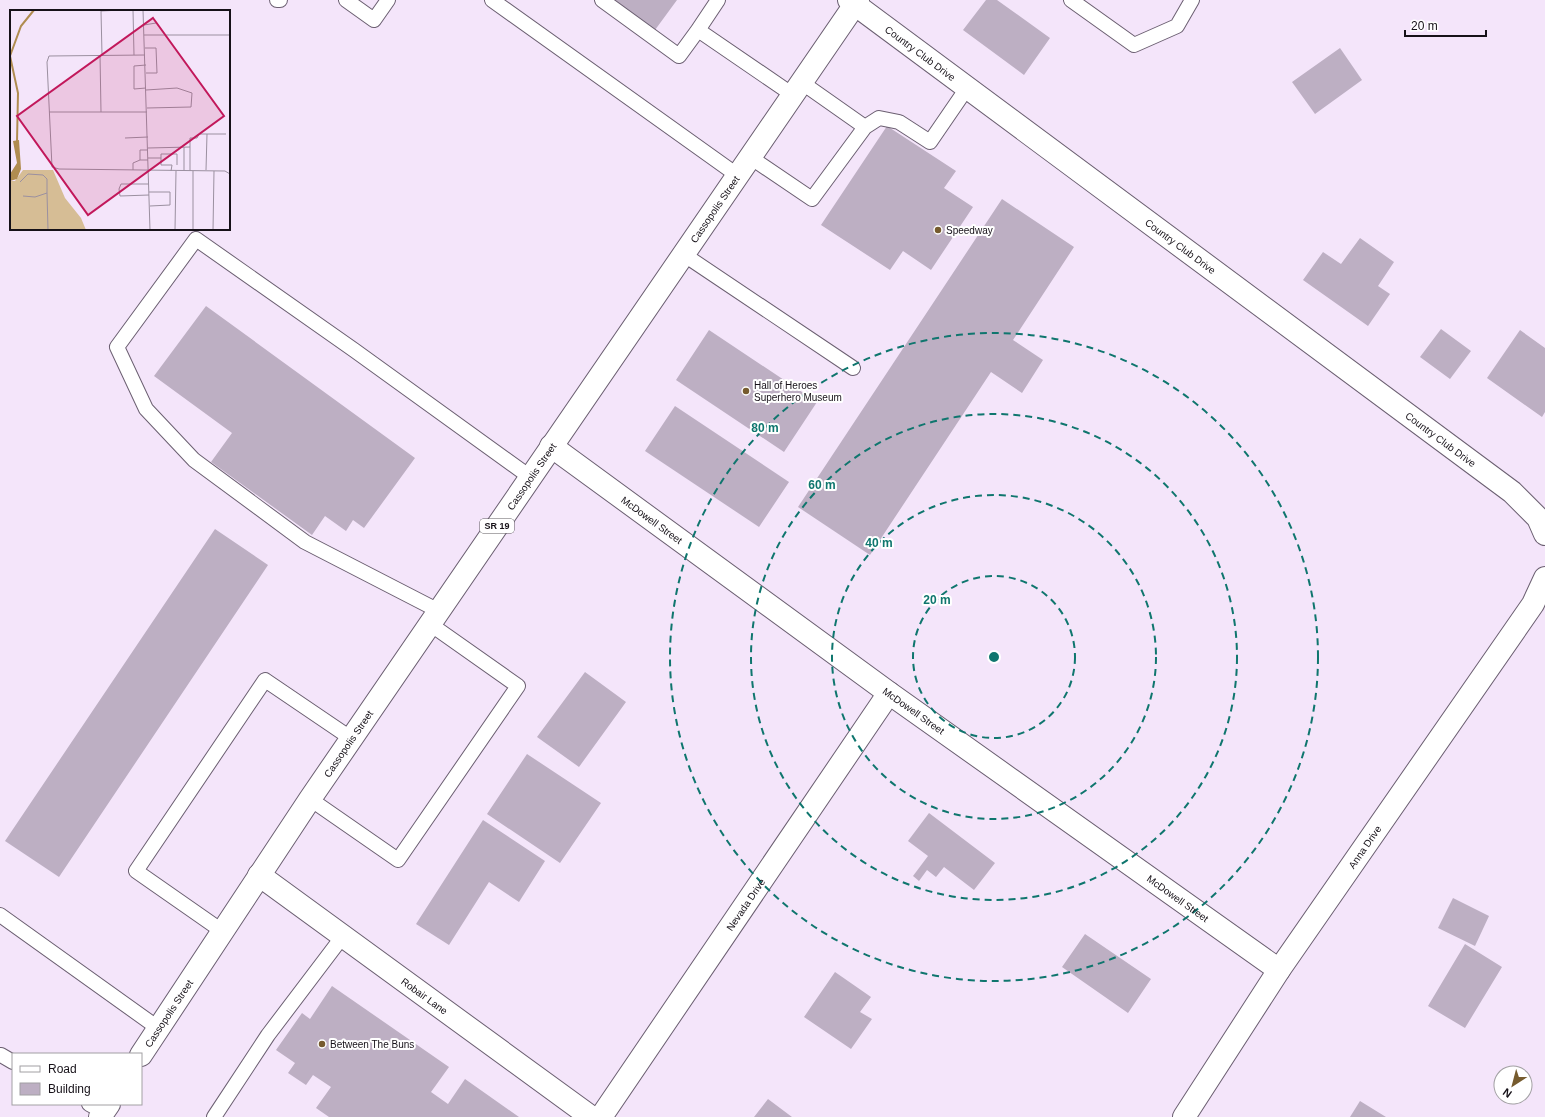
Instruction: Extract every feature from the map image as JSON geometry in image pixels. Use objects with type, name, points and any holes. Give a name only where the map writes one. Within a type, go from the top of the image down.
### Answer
[{"type":"street","name":"Cassopolis Street","points":[[142,1053],[259,875],[434,617],[797,89],[854,1]]},
{"type":"street","name":"Country Club Drive","points":[[854,1],[967,88],[1512,492],[1538,518],[1545,534]]},
{"type":"street","name":"McDowell Street","points":[[552,446],[890,693],[1279,970]]},
{"type":"street","name":"Anna Drive","points":[[1184,1117],[1279,970],[1533,604],[1545,578]]},
{"type":"street","name":"Nevada Drive","points":[[601,1117],[890,693]]},
{"type":"street","name":"Robair Lane","points":[[259,875],[582,1114]]},
{"type":"lane","points":[[346,0],[374,20],[388,0]]},
{"type":"lane","points":[[492,0],[737,175]]},
{"type":"lane","points":[[602,0],[679,56],[718,0]]},
{"type":"lane","points":[[1072,0],[1134,45],[1177,26],[1192,0]]},
{"type":"lane","points":[[698,30],[797,89],[866,127]]},
{"type":"lane","points":[[750,157],[812,199],[866,127],[879,118],[899,122],[930,142],[967,88]]},
{"type":"lane","points":[[310,800],[398,860],[518,686],[434,617],[305,542],[194,460],[146,409],[117,347],[196,239],[354,350],[530,478]]},
{"type":"lane","points":[[683,254],[853,368]]},
{"type":"lane","points":[[222,931],[136,871],[264,680],[352,739]]},
{"type":"lane","points":[[0,915],[158,1028]]},
{"type":"lane","points":[[214,1117],[268,1035],[343,936]]},
{"type":"building","points":[[615,0],[677,0],[655,30]]},
{"type":"building","points":[[986,0],[997,0],[1050,38],[1024,75],[963,30]]},
{"type":"building","points":[[1340,48],[1362,80],[1315,114],[1292,82]]},
{"type":"building","points":[[887,126],[956,171],[944,188],[973,207],[931,270],[903,251],[890,270],[821,225]]},
{"type":"building","points":[[1002,199],[1074,247],[1013,340],[1043,360],[1022,393],[991,372],[870,555],[798,507]]},
{"type":"building","points":[[1360,238],[1394,262],[1378,286],[1390,294],[1368,326],[1303,280],[1323,252],[1341,264]]},
{"type":"building","points":[[206,306],[415,458],[364,528],[353,520],[346,531],[325,516],[312,535],[211,462],[232,433],[154,376]]},
{"type":"building","points":[[1441,329],[1471,351],[1450,379],[1420,357]]},
{"type":"building","name":"Hall of Heroes Superhero Museum","points":[[709,330],[817,402],[784,452],[676,380]]},
{"type":"building","points":[[1520,330],[1545,348],[1545,412],[1542,417],[1487,378]]},
{"type":"building","points":[[675,406],[789,482],[759,527],[645,451]]},
{"type":"building","points":[[215,529],[268,565],[59,877],[5,841]]},
{"type":"building","points":[[585,672],[626,702],[579,767],[537,737]]},
{"type":"building","points":[[527,754],[601,803],[560,863],[487,814]]},
{"type":"building","points":[[929,813],[995,863],[974,890],[944,867],[936,877],[927,870],[919,881],[913,876],[928,856],[908,841]]},
{"type":"building","points":[[483,820],[545,861],[519,902],[489,882],[449,945],[416,924]]},
{"type":"building","points":[[1453,898],[1489,916],[1475,946],[1438,928]]},
{"type":"building","points":[[1085,934],[1151,979],[1128,1013],[1062,967]]},
{"type":"building","points":[[1465,944],[1502,967],[1465,1028],[1428,1006]]},
{"type":"building","points":[[835,972],[871,997],[860,1012],[872,1019],[851,1049],[804,1017]]},
{"type":"building","points":[[332,986],[449,1067],[431,1092],[448,1104],[465,1079],[519,1117],[329,1117],[316,1108],[331,1087],[313,1075],[306,1085],[288,1073],[295,1063],[276,1050],[302,1013],[310,1019]]},
{"type":"building","points":[[768,1099],[792,1117],[754,1117]]},
{"type":"building","points":[[1360,1101],[1386,1117],[1350,1117]]},
{"type":"place","name":"Speedway","points":[[938,230]]},
{"type":"place","name":"Hall of Heroes Superhero Museum","points":[[746,391]]},
{"type":"place","name":"Between The Buns","points":[[322,1044]]}]
